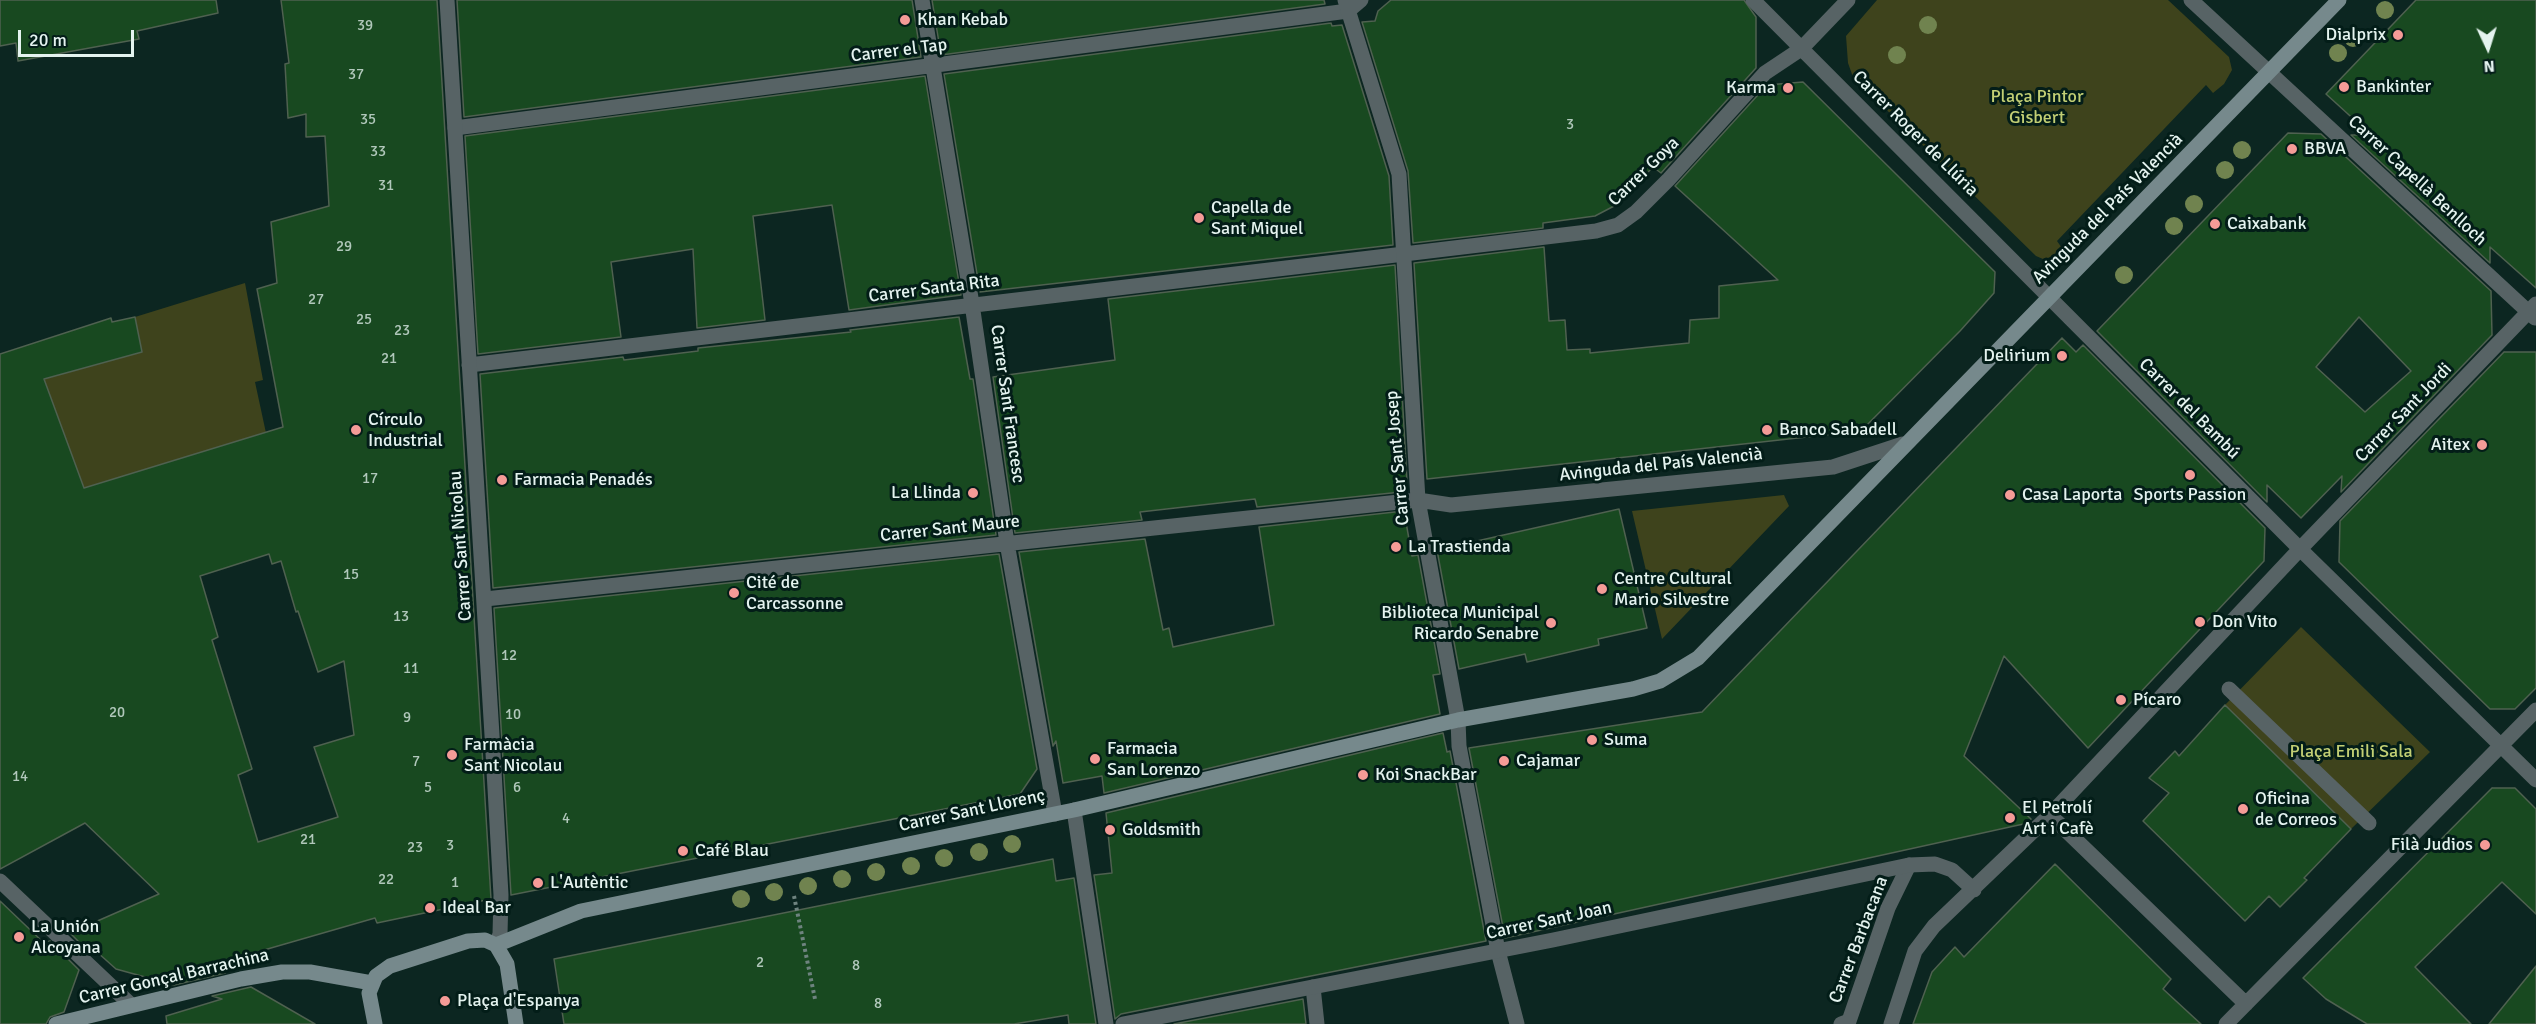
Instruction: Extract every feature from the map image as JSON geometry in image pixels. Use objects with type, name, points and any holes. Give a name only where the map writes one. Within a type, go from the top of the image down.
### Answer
[{"type":"main road","name":"Avinguda del País Valencià","points":[[1458,720],[1633,689],[1660,681],[1681,670],[1714,642],[1903,444],[2050,297],[2339,0]]},
{"type":"main road","name":"Carrer Sant Llorenç","points":[[496,945],[581,911],[1074,810],[1458,720]]},
{"type":"main road","points":[[375,1024],[369,993],[372,983],[390,966],[468,941],[485,940],[496,945],[507,964],[516,1024]]},
{"type":"main road","name":"Carrer Gonçal Barrachina","points":[[56,1024],[241,978],[282,972],[310,972],[372,983]]},
{"type":"street","name":"Carrer Sant Nicolau","points":[[447,0],[485,599],[501,896],[500,934],[496,945]]},
{"type":"street","name":"Carrer Sant Francesc","points":[[922,0],[972,304],[1007,543],[1054,814]]},
{"type":"street","points":[[1347,5],[1361,0]]},
{"type":"street","name":"Carrer Roger de Llúria","points":[[1753,0],[2050,297]]},
{"type":"street","points":[[1801,48],[1848,0]]},
{"type":"street","name":"Carrer Capellà Benlloch","points":[[2192,0],[2534,312]]},
{"type":"street","name":"Carrer el Tap","points":[[455,129],[933,66],[1347,5]]},
{"type":"street","name":"Carrer Sant Josep","points":[[1347,5],[1394,151],[1399,174],[1419,500],[1458,720],[1459,746],[1498,951],[1517,1024]]},
{"type":"street","name":"Carrer Goya","points":[[1404,254],[1596,231],[1618,225],[1636,212],[1669,179],[1766,73],[1801,48]]},
{"type":"street","name":"Carrer Santa Rita","points":[[469,365],[1404,254]]},
{"type":"street","name":"Carrer del Bambú","points":[[2050,297],[2300,549]]},
{"type":"street","name":"Carrer Sant Jordi","points":[[2300,549],[2534,312]]},
{"type":"street","name":"Avinguda del País Valencià","points":[[1419,500],[1450,505],[1833,467],[1903,444]]},
{"type":"street","name":"Carrer Sant Maure","points":[[485,599],[1419,500]]},
{"type":"street","points":[[1891,1024],[1915,951],[1934,926],[2050,815],[2300,549],[2536,780]]},
{"type":"street","points":[[2229,689],[2369,823]]},
{"type":"street","points":[[2226,1024],[2536,710]]},
{"type":"street","points":[[1074,810],[1106,1024]]},
{"type":"street","points":[[2050,815],[2246,1004]]},
{"type":"street","name":"Carrer Sant Joan","points":[[1123,1024],[1498,951],[1909,865],[1935,864],[1952,870],[1974,890]]},
{"type":"street","name":"Carrer Barbacana","points":[[1841,1024],[1849,1021],[1888,908],[1909,865]]},
{"type":"street","points":[[0,881],[130,1004]]},
{"type":"street","points":[[1314,987],[1317,1024]]},
{"type":"path","points":[[789,869],[814,999]]},
{"type":"green space","name":"Plaça Pintor Gisbert","points":[[1877,0],[2168,0],[2229,57],[2232,70],[2224,84],[2213,93],[2206,85],[2057,241],[2064,251],[2060,255],[2043,259],[2036,256],[1853,77],[1848,63],[1846,36]]},
{"type":"green space","points":[[245,283],[263,380],[255,382],[266,433],[84,488],[44,379],[142,352],[135,317]]},
{"type":"green space","points":[[1784,495],[1789,506],[1662,639],[1632,511]]},
{"type":"green space","name":"Plaça Emili Sala","points":[[2301,627],[2430,752],[2351,829],[2225,705]]},
{"type":"building","points":[[0,0],[216,0],[218,13],[137,31],[139,39],[18,61],[16,43],[0,46]]},
{"type":"building","points":[[281,0],[437,0],[491,899],[377,923],[375,918],[212,965],[225,973],[174,985],[116,969],[88,944],[86,949],[70,933],[159,894],[85,823],[0,869],[0,354],[111,318],[112,322],[135,317],[142,352],[44,379],[84,488],[283,427],[257,289],[277,283],[271,222],[329,206],[325,136],[306,137],[306,114],[288,118],[285,64],[289,63]],"holes":[[[269,554],[272,564],[281,561],[296,612],[298,611],[318,672],[344,661],[354,735],[314,747],[338,817],[258,842],[238,775],[252,769],[212,640],[218,637],[200,576]]]},
{"type":"building","points":[[457,0],[912,0],[921,57],[464,117]]},
{"type":"building","points":[[932,0],[1324,0],[1325,4],[941,55]]},
{"type":"building","points":[[1391,0],[1744,0],[1756,17],[1756,68],[1661,173],[1653,167],[1616,205],[1595,216],[1543,223],[1543,228],[1413,243],[1408,171],[1362,22],[1375,21],[1378,11]]},
{"type":"building","points":[[2416,0],[2536,0],[2536,288],[2490,247],[2490,263],[2351,135],[2371,135],[2326,94]]},
{"type":"building","points":[[1331,23],[1332,26],[1342,25],[1389,176],[1393,245],[980,292],[944,74]]},
{"type":"building","points":[[925,76],[961,295],[849,310],[832,205],[753,216],[765,320],[697,328],[693,249],[611,262],[621,337],[478,354],[465,136]]},
{"type":"building","points":[[1803,82],[1995,272],[1994,293],[1960,331],[1861,431],[1427,479],[1414,263],[1544,247],[1549,321],[1565,320],[1567,350],[1590,349],[1590,353],[1689,343],[1690,320],[1719,318],[1719,286],[1778,280],[1675,186],[1767,85]]},
{"type":"building","points":[[2288,133],[2321,134],[2491,291],[2492,335],[2341,492],[2342,476],[2301,518],[2267,485],[2267,502],[2097,331]],"holes":[[[2359,317],[2411,371],[2365,412],[2316,367]]]},
{"type":"building","points":[[1395,265],[1407,482],[1400,483],[1401,492],[1257,507],[1255,499],[1140,512],[1142,520],[1015,533],[993,377],[1115,360],[1108,299]]},
{"type":"building","points":[[959,317],[970,379],[973,379],[996,535],[493,588],[480,374],[623,357],[624,360],[698,351],[698,348],[851,332],[850,330]]},
{"type":"building","points":[[2062,338],[2076,352],[2083,345],[2265,528],[2264,561],[2088,748],[2004,656],[1964,756],[2031,819],[2028,823],[1505,938],[1469,748],[1702,712]]},
{"type":"building","name":"Aitex","points":[[2504,352],[2536,352],[2536,688],[2515,709],[2490,709],[2339,562],[2340,521]]},
{"type":"building","name":"Centre Cultural Mario Silvestre","points":[[1619,509],[1647,628],[1598,639],[1599,645],[1527,662],[1525,654],[1459,669],[1437,550]]},
{"type":"building","points":[[1404,511],[1412,556],[1418,555],[1440,674],[1433,675],[1440,714],[1104,793],[1102,776],[1063,783],[1056,741],[1053,746],[1019,552],[1145,539],[1163,630],[1169,628],[1173,647],[1274,625],[1259,527]]},
{"type":"building","points":[[999,554],[1037,769],[1020,794],[511,895],[494,608]]},
{"type":"building","name":"Oficina de Correos","points":[[2225,705],[2351,829],[2280,907],[2269,896],[2245,921],[2143,821],[2169,793],[2149,778],[2175,751],[2179,756]]},
{"type":"building","points":[[1443,733],[1447,752],[1450,751],[1486,941],[1121,1014],[1115,1019],[1094,875],[1112,873],[1106,813]]},
{"type":"building","name":"Filà Judios","points":[[2492,788],[2515,788],[2536,809],[2536,914],[2502,882],[2415,967],[2471,1024],[2367,1024],[2326,999],[2303,978]]},
{"type":"building","points":[[1053,859],[1056,881],[1074,878],[1096,1024],[1069,1024],[1068,1015],[1014,1024],[564,1024],[554,959]]},
{"type":"building","points":[[2055,864],[2171,979],[2163,989],[2201,1024],[1913,1024],[1932,972],[1955,947],[1964,957]]},
{"type":"building","name":"La Unión Alcoyana","points":[[0,901],[44,943],[50,941],[79,970],[64,1012],[50,1017],[46,1024],[0,1024]]},
{"type":"building","points":[[2536,966],[2536,1024],[2489,1024]]},
{"type":"building","points":[[251,987],[315,1024],[167,1024],[166,1016],[222,999],[212,996]]},
{"type":"building","points":[[1303,999],[1306,1024],[1174,1024]]},
{"type":"place","name":"Khan Kebab","points":[[905,20]]},
{"type":"place","name":"Dialprix","points":[[2398,35]]},
{"type":"place","name":"Bankinter","points":[[2344,87]]},
{"type":"place","name":"Karma","points":[[1788,88]]},
{"type":"place","name":"BBVA","points":[[2292,149]]},
{"type":"place","name":"Capella de Sant Miquel","points":[[1199,218]]},
{"type":"place","name":"Caixabank","points":[[2215,224]]},
{"type":"place","name":"Delirium","points":[[2062,356]]},
{"type":"place","name":"Círculo Industrial","points":[[356,430]]},
{"type":"place","name":"Banco Sabadell","points":[[1767,430]]},
{"type":"place","name":"Aitex","points":[[2482,445]]},
{"type":"place","name":"Sports Passion","points":[[2190,475]]},
{"type":"place","name":"Farmacia Penadés","points":[[502,480]]},
{"type":"place","name":"La Llinda","points":[[973,493]]},
{"type":"place","name":"Casa Laporta","points":[[2010,495]]},
{"type":"place","name":"La Trastienda","points":[[1396,547]]},
{"type":"place","name":"Centre Cultural Mario Silvestre","points":[[1602,589]]},
{"type":"place","name":"Cité de Carcassonne","points":[[734,593]]},
{"type":"place","name":"Don Vito","points":[[2200,622]]},
{"type":"place","name":"Biblioteca Municipal Ricardo Senabre","points":[[1551,623]]},
{"type":"place","name":"Pícaro","points":[[2121,700]]},
{"type":"place","name":"Suma","points":[[1592,740]]},
{"type":"place","name":"Farmàcia Sant Nicolau","points":[[452,755]]},
{"type":"place","name":"Farmacia San Lorenzo","points":[[1095,759]]},
{"type":"place","name":"Cajamar","points":[[1504,761]]},
{"type":"place","name":"Koi SnackBar","points":[[1363,775]]},
{"type":"place","name":"Oficina de Correos","points":[[2243,809]]},
{"type":"place","name":"El Petrolí Art i Cafè","points":[[2010,818]]},
{"type":"place","name":"Goldsmith","points":[[1110,830]]},
{"type":"place","name":"Filà Judios","points":[[2485,845]]},
{"type":"place","name":"Café Blau","points":[[683,851]]},
{"type":"place","name":"L'Autèntic","points":[[538,883]]},
{"type":"place","name":"Ideal Bar","points":[[430,908]]},
{"type":"place","name":"La Unión Alcoyana","points":[[19,937]]},
{"type":"place","name":"Plaça d'Espanya","points":[[445,1001]]}]
